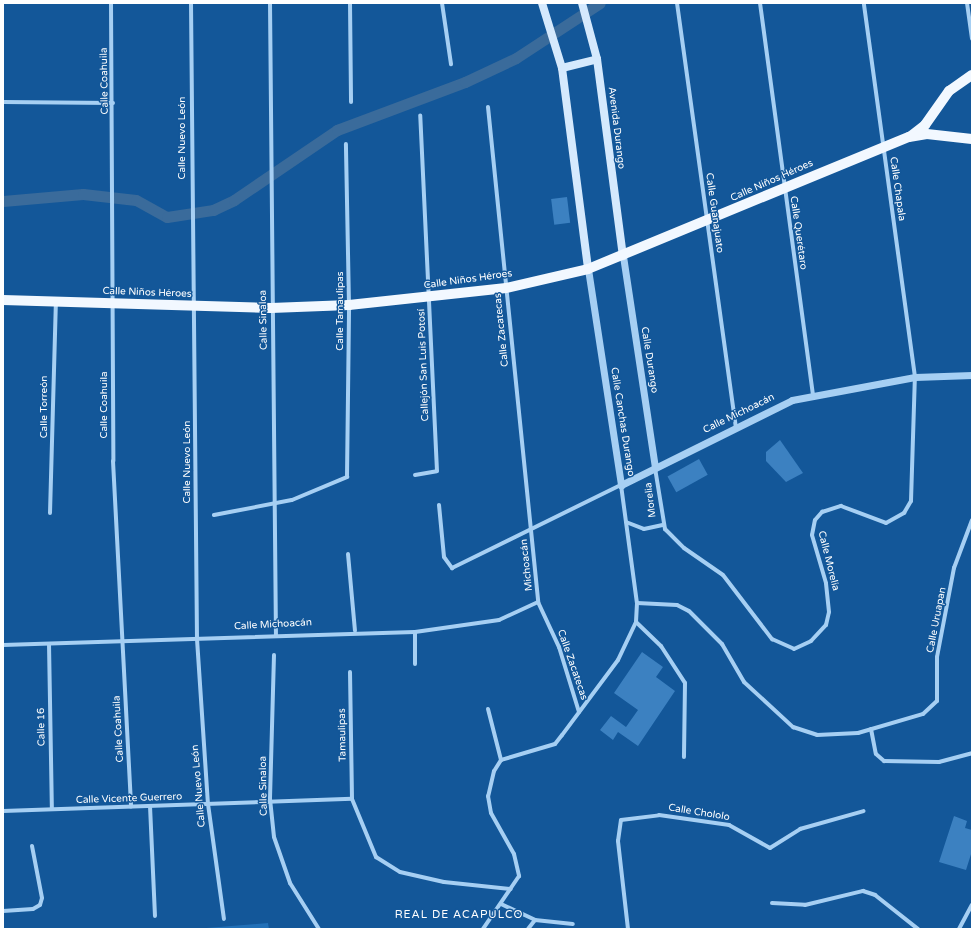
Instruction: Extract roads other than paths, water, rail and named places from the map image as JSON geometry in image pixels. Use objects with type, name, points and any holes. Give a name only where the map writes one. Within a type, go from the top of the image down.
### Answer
[{"type":"main road","name":"Calle Canchas Durango","points":[[544,4],[562,68],[588,269]]},
{"type":"main road","name":"Avenida Durango","points":[[583,7],[597,59],[623,256]]},
{"type":"main road","points":[[562,68],[597,59]]},
{"type":"main road","name":"Calle Niños Héroes","points":[[909,137],[932,117],[949,91],[972,75]]},
{"type":"main road","points":[[932,117],[939,135]]},
{"type":"main road","name":"Calle Niños Héroes","points":[[3,300],[271,308],[349,305],[430,298],[506,288],[588,269],[623,256],[708,223],[882,146],[909,137],[939,135],[972,139]]},
{"type":"street","name":"Calle Coahuila","points":[[111,3],[114,176],[113,461],[131,807]]},
{"type":"street","name":"Calle Nuevo León","points":[[191,3],[192,236],[195,306],[197,638],[208,804],[224,918]]},
{"type":"street","name":"Calle Sinaloa","points":[[270,3],[272,199],[271,308],[277,503],[276,636]]},
{"type":"street","points":[[350,3],[351,102]]},
{"type":"street","points":[[442,3],[452,64]]},
{"type":"street","name":"Calle Guanajuato","points":[[677,3],[736,426]]},
{"type":"street","name":"Calle Querétaro","points":[[760,3],[784,189],[813,394]]},
{"type":"street","name":"Calle Chapala","points":[[864,3],[882,146],[915,377]]},
{"type":"street","points":[[967,3],[972,39]]},
{"type":"street","points":[[3,102],[113,103]]},
{"type":"street","name":"Calle Zacatecas","points":[[488,107],[531,527]]},
{"type":"street","name":"Callejón San Luis Potosí","points":[[415,474],[437,472],[430,298],[420,115]]},
{"type":"street","name":"Calle Tamaulipas","points":[[277,503],[347,477],[349,305],[346,144]]},
{"type":"street","name":"Calle Durango","points":[[623,256],[655,468]]},
{"type":"street","name":"Calle Canchas Durango","points":[[501,760],[555,744],[618,660],[636,622],[637,603],[622,485],[588,269]]},
{"type":"street","name":"Calle Torreón","points":[[50,513],[56,302]]},
{"type":"street","name":"Calle Michoacán","points":[[438,505],[444,557],[452,568],[488,553],[531,527],[622,485],[736,426],[792,400],[813,394],[915,377],[972,375]]},
{"type":"street","name":"Calle Morelia","points":[[664,527],[684,548],[723,575],[772,639],[794,648],[811,641],[826,625],[829,612],[826,583],[812,535],[815,520],[822,512],[841,506],[886,522],[904,513],[911,501],[915,377]]},
{"type":"street","name":"Morelia","points":[[655,468],[664,527]]},
{"type":"street","points":[[214,515],[277,503]]},
{"type":"street","name":"Calle Uruapan","points":[[637,603],[677,604],[689,611],[722,644],[744,682],[793,727],[830,736],[872,729],[923,714],[937,701],[937,657],[954,568],[972,520]]},
{"type":"street","points":[[626,522],[644,529],[664,527]]},
{"type":"street","name":"Michoacán","points":[[531,527],[538,602]]},
{"type":"street","points":[[348,554],[355,631]]},
{"type":"street","name":"Calle Zacatecas","points":[[538,602],[559,648],[579,712]]},
{"type":"street","name":"Calle Michoacán","points":[[3,645],[276,636],[355,631],[415,632],[499,620],[538,602]]},
{"type":"street","points":[[636,622],[661,646],[685,682],[684,757]]},
{"type":"street","points":[[415,632],[415,664]]},
{"type":"street","name":"Calle 16","points":[[49,644],[52,809]]},
{"type":"street","name":"Calle Sinaloa","points":[[274,655],[270,800],[274,837],[290,883],[319,929]]},
{"type":"street","name":"Tamaulipas","points":[[350,672],[352,799]]},
{"type":"street","points":[[483,929],[519,876],[519,864],[491,813],[490,782],[501,760],[488,709]]},
{"type":"street","points":[[872,729],[876,754],[884,761],[939,762],[972,753]]},
{"type":"street","points":[[352,799],[370,845],[386,865],[400,872],[444,882],[511,889]]},
{"type":"street","name":"Calle Vicente Guerrero","points":[[3,811],[208,804],[270,800],[352,799]]},
{"type":"street","points":[[150,806],[155,916]]},
{"type":"street","name":"Calle Chololo","points":[[628,929],[618,841],[621,820],[659,815],[729,825],[770,848],[800,829],[864,811]]},
{"type":"street","points":[[3,911],[33,910],[40,906],[42,898],[32,846]]},
{"type":"street","points":[[772,903],[804,905],[863,891],[875,895],[918,929]]},
{"type":"street","points":[[501,904],[535,920],[573,924]]},
{"type":"street","points":[[958,929],[972,905]]},
{"type":"street","points":[[528,929],[535,920]]},
{"type":"waterway","points":[[3,201],[83,194],[136,200],[167,217],[213,210],[234,200],[337,130],[465,82],[516,58],[600,3]]},
{"type":"district","name":"REAL DE ACAPULCO","points":[[459,915]]}]
